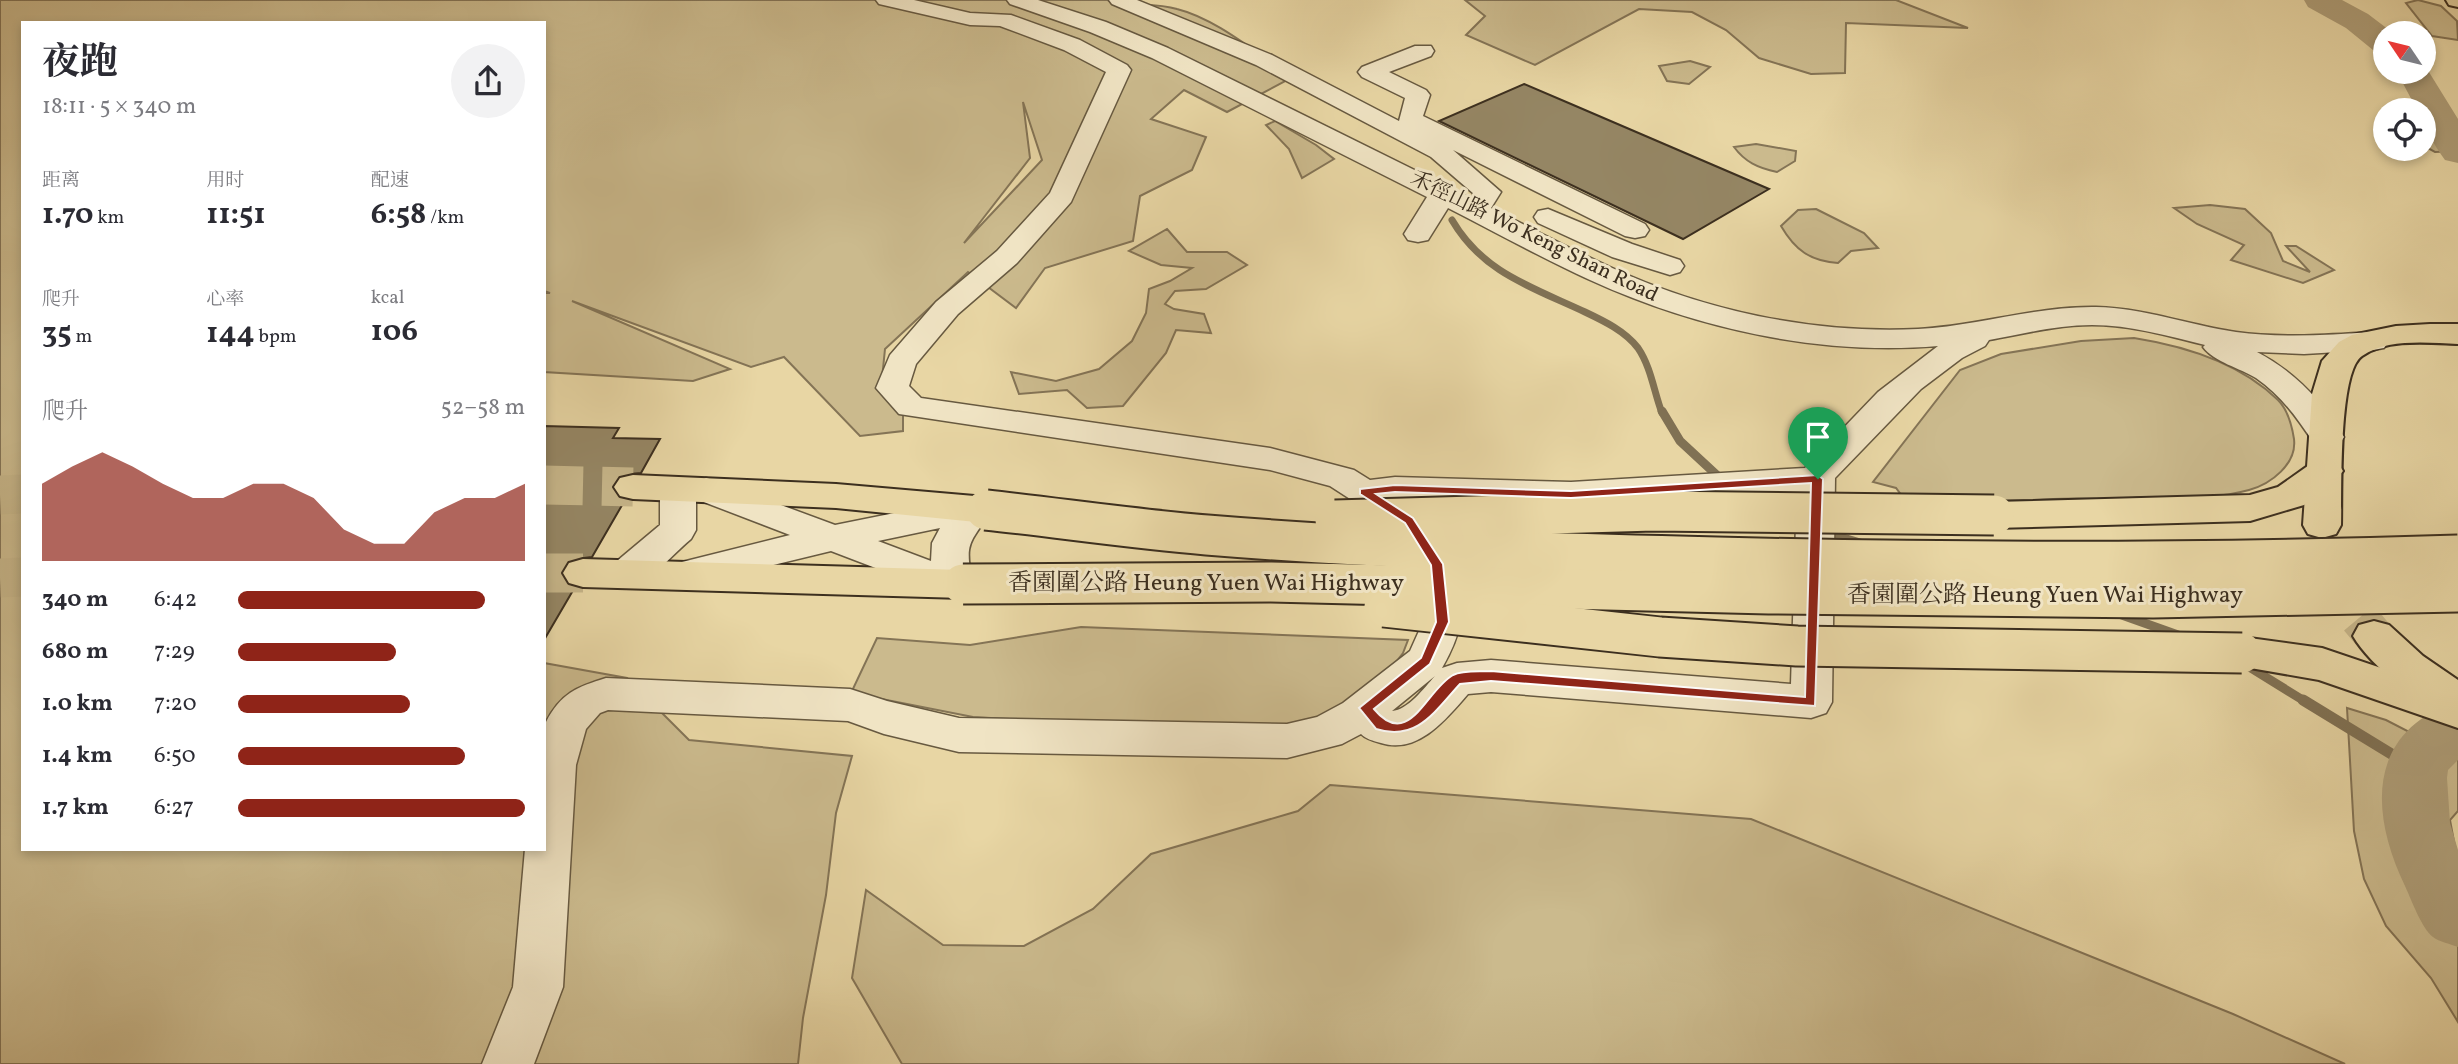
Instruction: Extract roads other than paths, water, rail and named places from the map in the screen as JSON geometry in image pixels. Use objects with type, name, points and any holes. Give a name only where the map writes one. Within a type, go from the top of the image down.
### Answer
[{"type":"main road","points":[[2322,525],[2331,379],[2342,355],[2351,349],[2382,339],[2458,334]]},
{"type":"main road","points":[[980,510],[1180,519],[1296,520],[1477,518],[1654,511],[1994,515],[2250,508],[2288,499],[2304,491],[2326,454]]},
{"type":"main road","name":"香園圍公路 Heung Yuen Wai Highway","points":[[633,487],[836,496],[1204,535],[1637,556],[1915,562],[2130,562],[2458,555]]},
{"type":"main road","name":"香園圍公路 Heung Yuen Wai Highway","points":[[583,573],[958,584],[1319,583],[1769,594],[2152,598],[2458,592]]},
{"type":"main road","points":[[958,584],[1377,606],[1660,637],[1770,645],[2242,653],[2407,680],[2458,703]]},
{"type":"main road","points":[[2374,636],[2407,680],[2458,711]]},
{"type":"street","points":[[508,1064],[538,987],[554,765],[567,722],[585,702],[606,694],[850,705],[884,717],[959,735],[1287,741],[1327,732],[1366,708],[1426,661],[1443,622],[1437,564],[1409,520],[1342,478],[1270,459],[911,407],[892,388],[901,362],[947,308],[1007,257],[1062,196],[1119,70],[1072,46],[1003,20],[970,19],[886,0]]},
{"type":"street","name":"禾徑山路 Wo Keng Shan Road","points":[[1017,0],[1098,27],[1160,53],[1601,274],[1704,312],[1765,327],[1837,336],[1896,339],[1964,335],[2093,316],[2166,326],[2224,339],[2270,344],[2382,339]]},
{"type":"street","points":[[1119,0],[1264,60],[1440,152],[1488,192],[1481,204],[1472,209]]},
{"type":"street","points":[[1423,51],[1370,72],[1418,95],[1410,118],[1635,230]]},
{"type":"street","points":[[1418,234],[1443,194]]},
{"type":"street","points":[[1519,232],[1578,202]]},
{"type":"street","points":[[1548,217],[1581,235],[1670,266]]},
{"type":"street","name":"禾徑山路 Wo Keng Shan Road","points":[[2166,326],[2242,357],[2273,376],[2305,403],[2326,454]]},
{"type":"street","points":[[1366,708],[1380,726],[1398,729],[1418,721],[1457,679],[1491,676],[1811,702],[1815,489],[1818,479],[1848,443],[1922,369],[1952,349],[2001,328]]},
{"type":"street","points":[[1364,492],[1395,489],[1571,494],[1818,479]]},
{"type":"street","points":[[624,575],[678,530],[692,489],[837,537],[958,584]]},
{"type":"street","points":[[671,577],[837,537],[980,510]]},
{"type":"street","points":[[958,584],[947,554],[950,541],[980,510]]},
{"type":"waterway","points":[[2319,0],[2357,21],[2373,34]]},
{"type":"waterway","points":[[2421,84],[2458,152]]},
{"type":"waterway","points":[[2447,129],[2458,130]]},
{"type":"waterway","points":[[1452,220],[1464,238],[1494,266],[1528,286],[1607,323],[1627,336],[1646,363],[1662,413]]},
{"type":"waterway","points":[[1662,411],[1680,441],[1721,479]]},
{"type":"waterway","points":[[1823,532],[1860,543]]},
{"type":"waterway","points":[[2119,614],[2178,635]]},
{"type":"waterway","points":[[2246,665],[2306,702]]},
{"type":"waterway","points":[[2303,700],[2416,769]]},
{"type":"waterway","points":[[2458,726],[2424,754],[2416,770],[2415,781],[2415,806],[2420,839],[2432,871],[2458,915]]},
{"type":"tunnel","points":[[546,485],[633,487]]},
{"type":"tunnel","points":[[0,495],[21,494]]},
{"type":"tunnel","points":[[2327,570],[2343,599],[2374,636]]},
{"type":"tunnel","points":[[546,573],[583,573]]},
{"type":"tunnel","points":[[0,578],[21,577]]}]
